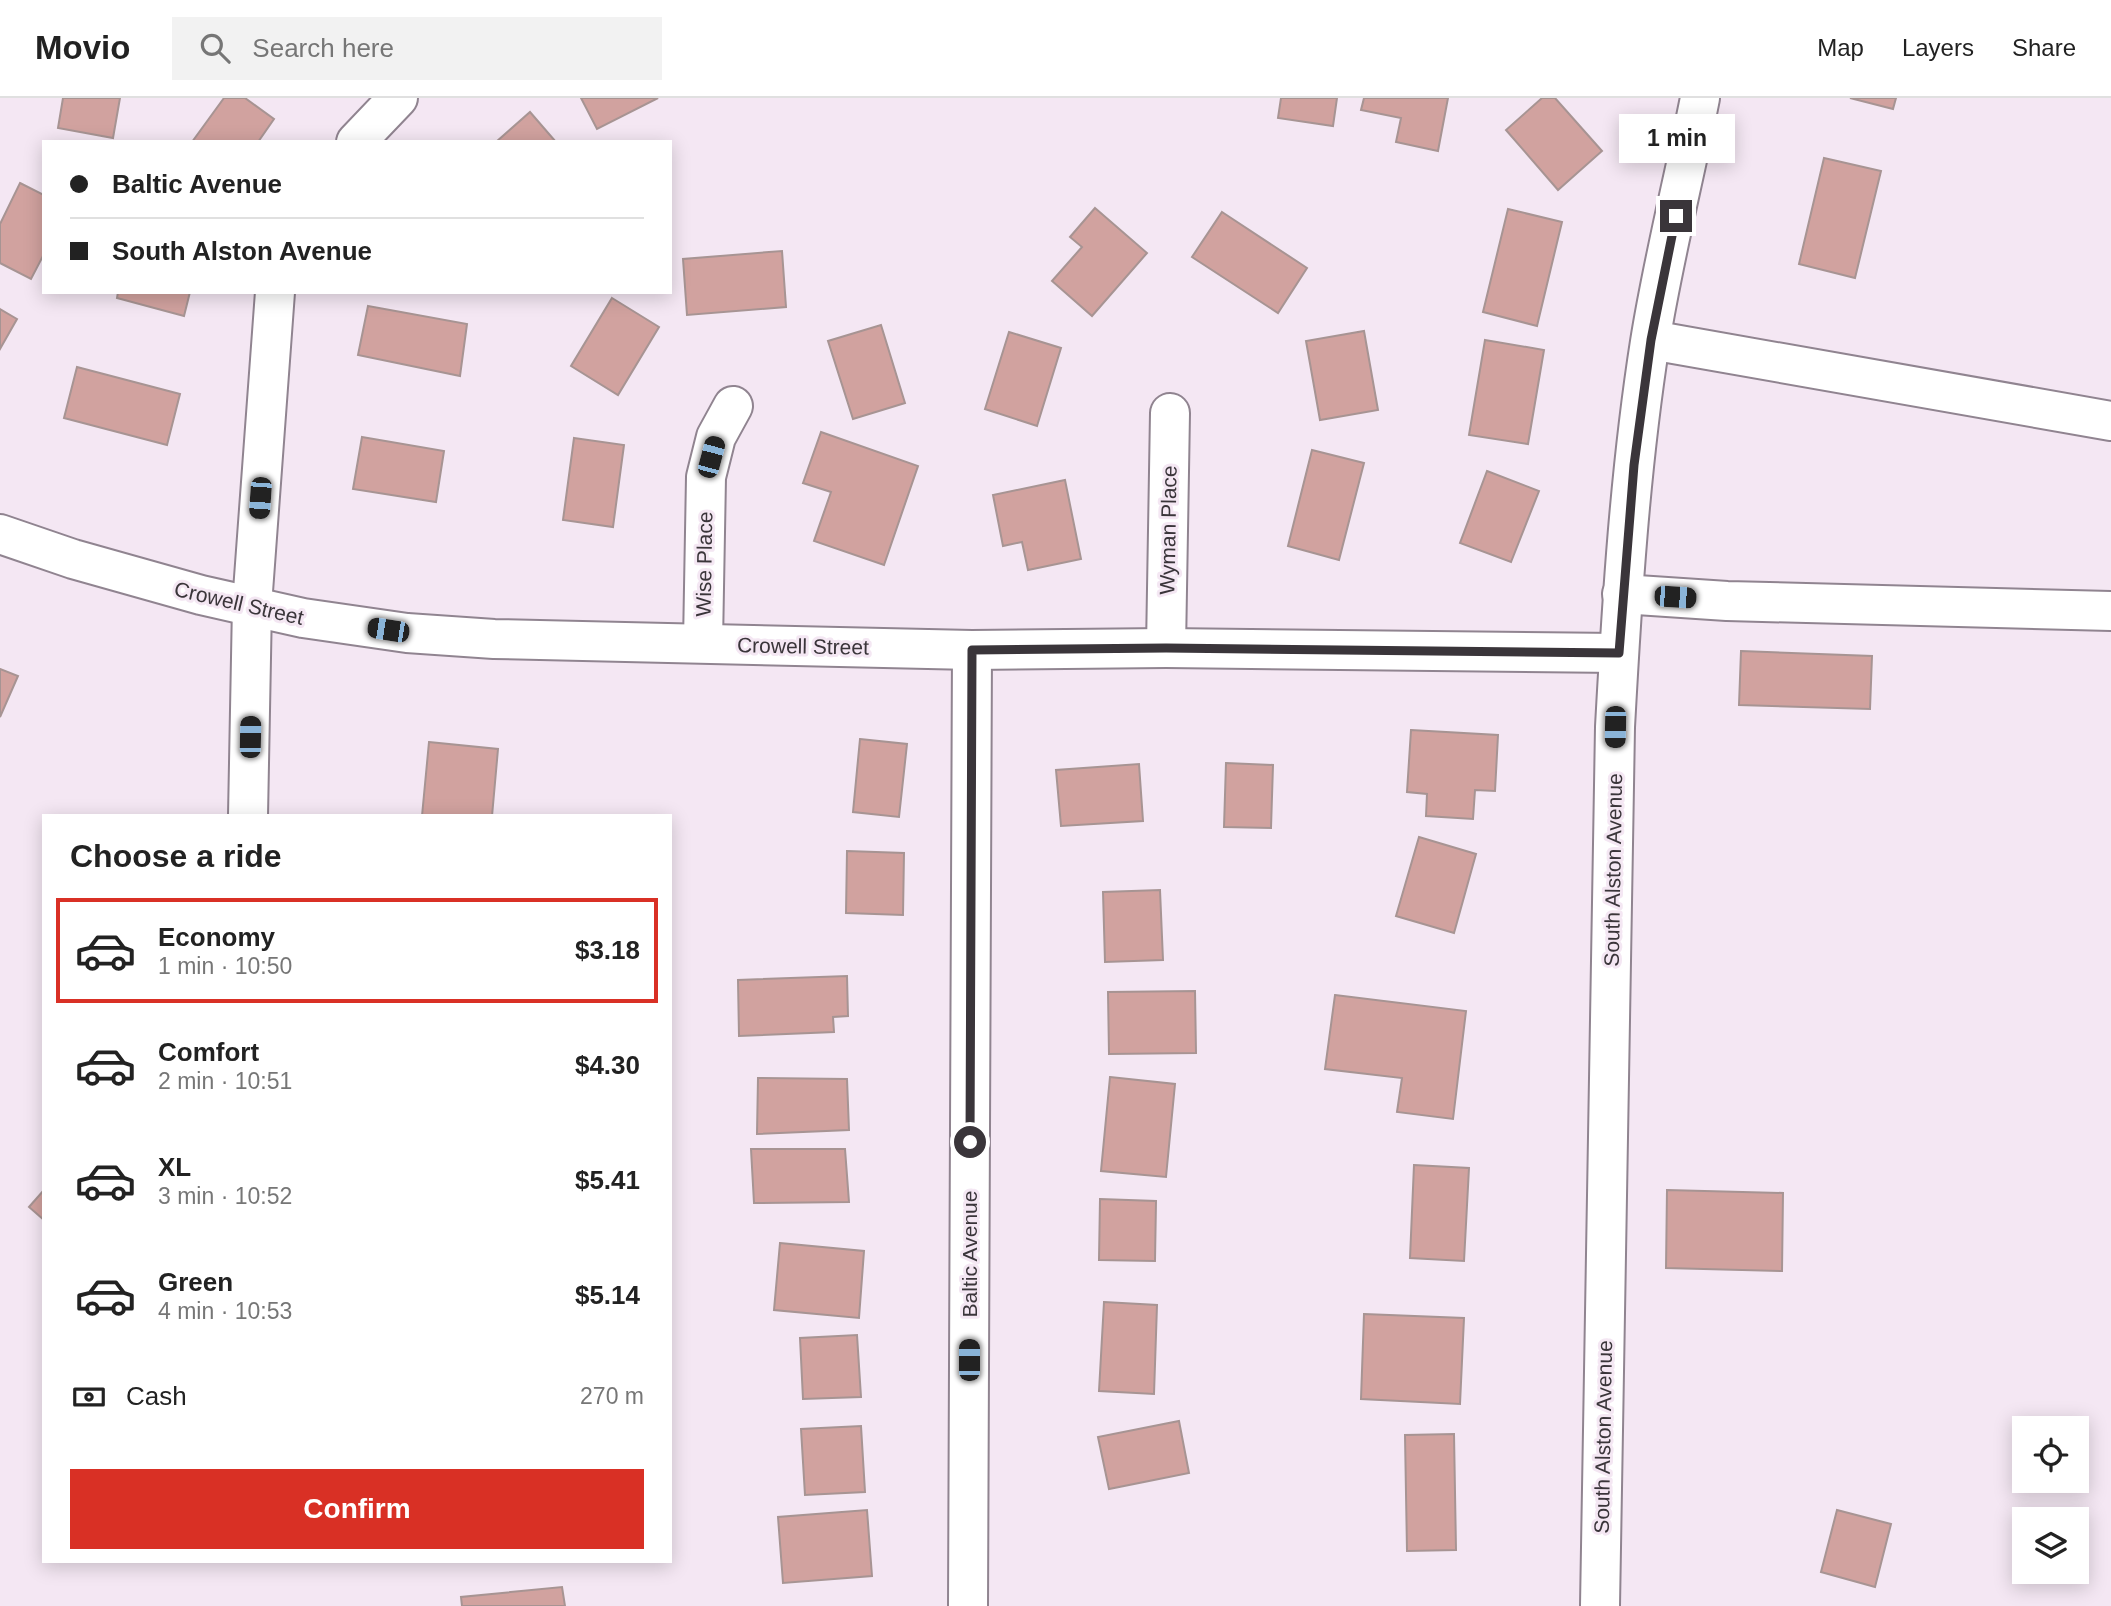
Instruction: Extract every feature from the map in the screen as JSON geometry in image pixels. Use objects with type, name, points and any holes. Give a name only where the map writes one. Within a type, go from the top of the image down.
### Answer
[{"type":"street","points":[[358,140],[398,98]]},
{"type":"street","name":"South Alston Avenue","points":[[1600,1606],[1615,727],[1622,594],[1634,465],[1651,340],[1700,98]]},
{"type":"street","points":[[248,814],[252,605],[275,294]]},
{"type":"street","points":[[1651,340],[2111,421]]},
{"type":"street","name":"Wise Place","points":[[703,643],[706,477],[716,437],[733,406]]},
{"type":"street","name":"Wyman Place","points":[[1166,648],[1170,413]]},
{"type":"street","name":"Crowell Street","points":[[0,534],[153,583],[303,618],[407,633],[494,639],[972,650],[1166,648],[1619,653]]},
{"type":"street","points":[[1622,594],[1727,601],[2111,611]]},
{"type":"street","name":"Baltic Avenue","points":[[968,1606],[972,650]]},
{"type":"building","points":[[63,98],[120,98],[113,138],[58,128]]},
{"type":"building","points":[[224,98],[245,98],[274,119],[259,140],[193,140]]},
{"type":"building","points":[[581,98],[658,98],[597,129]]},
{"type":"building","points":[[1281,98],[1337,98],[1333,126],[1278,118]]},
{"type":"building","points":[[1364,98],[1448,98],[1438,151],[1396,142],[1401,118],[1361,110]]},
{"type":"building","points":[[1542,98],[1555,98],[1602,151],[1558,190],[1506,130]]},
{"type":"building","points":[[1850,98],[1896,98],[1893,109]]},
{"type":"building","points":[[530,112],[554,140],[498,140]]},
{"type":"building","points":[[1824,158],[1881,171],[1855,278],[1799,264]]},
{"type":"building","points":[[20,183],[42,194],[42,258],[31,279],[0,263],[0,224]]},
{"type":"building","points":[[1095,208],[1147,253],[1092,316],[1052,281],[1082,247],[1070,237]]},
{"type":"building","points":[[1508,209],[1562,222],[1537,326],[1483,312]]},
{"type":"building","points":[[1222,212],[1307,268],[1278,313],[1192,257]]},
{"type":"building","points":[[782,251],[786,307],[687,315],[683,259]]},
{"type":"building","points":[[118,294],[190,294],[184,316],[117,298]]},
{"type":"building","points":[[612,298],[659,327],[618,395],[571,366]]},
{"type":"building","points":[[368,306],[467,324],[460,376],[358,355]]},
{"type":"building","points":[[0,309],[17,319],[0,349]]},
{"type":"building","points":[[881,325],[905,403],[853,419],[828,341]]},
{"type":"building","points":[[1364,331],[1378,410],[1320,420],[1306,341]]},
{"type":"building","points":[[1009,332],[1061,348],[1037,426],[985,409]]},
{"type":"building","points":[[1485,340],[1544,350],[1528,444],[1469,435]]},
{"type":"building","points":[[77,367],[180,394],[167,445],[64,418]]},
{"type":"building","points":[[821,432],[918,466],[884,565],[814,541],[831,492],[803,483]]},
{"type":"building","points":[[362,437],[444,451],[436,502],[353,489]]},
{"type":"building","points":[[574,438],[624,445],[613,527],[563,520]]},
{"type":"building","points":[[1312,450],[1364,463],[1339,560],[1288,546]]},
{"type":"building","points":[[1487,471],[1539,491],[1511,562],[1460,543]]},
{"type":"building","points":[[1065,480],[1081,559],[1028,570],[1022,542],[1003,546],[993,495]]},
{"type":"building","points":[[1741,651],[1872,656],[1870,709],[1739,705]]},
{"type":"building","points":[[0,669],[18,676],[0,717]]},
{"type":"building","points":[[1411,730],[1498,735],[1495,791],[1475,790],[1473,819],[1426,816],[1427,794],[1407,792]]},
{"type":"building","points":[[860,739],[907,744],[899,817],[853,812]]},
{"type":"building","points":[[429,742],[498,749],[492,814],[422,814]]},
{"type":"building","points":[[1226,763],[1273,765],[1271,828],[1224,827]]},
{"type":"building","points":[[1139,764],[1143,821],[1061,826],[1056,770]]},
{"type":"building","points":[[1419,837],[1476,854],[1454,933],[1396,916]]},
{"type":"building","points":[[847,851],[904,853],[903,915],[846,913]]},
{"type":"building","points":[[1160,890],[1163,960],[1105,962],[1103,892]]},
{"type":"building","points":[[847,976],[848,1016],[833,1017],[834,1032],[739,1036],[738,980]]},
{"type":"building","points":[[1195,991],[1196,1053],[1109,1054],[1108,992]]},
{"type":"building","points":[[1335,995],[1466,1011],[1453,1119],[1397,1112],[1402,1078],[1325,1069]]},
{"type":"building","points":[[1110,1077],[1175,1084],[1166,1177],[1101,1171]]},
{"type":"building","points":[[758,1078],[847,1079],[849,1130],[757,1134]]},
{"type":"building","points":[[751,1149],[845,1149],[849,1202],[754,1203]]},
{"type":"building","points":[[1414,1165],[1469,1168],[1464,1261],[1410,1258]]},
{"type":"building","points":[[1667,1190],[1783,1193],[1782,1271],[1666,1268]]},
{"type":"building","points":[[42,1192],[42,1218],[29,1207]]},
{"type":"building","points":[[1100,1199],[1156,1201],[1155,1261],[1099,1260]]},
{"type":"building","points":[[780,1243],[864,1251],[859,1318],[774,1310]]},
{"type":"building","points":[[1104,1302],[1157,1305],[1154,1394],[1099,1391]]},
{"type":"building","points":[[1364,1314],[1464,1318],[1460,1404],[1361,1399]]},
{"type":"building","points":[[857,1335],[861,1397],[803,1399],[800,1338]]},
{"type":"building","points":[[1179,1421],[1189,1473],[1109,1489],[1098,1437]]},
{"type":"building","points":[[861,1426],[865,1492],[805,1495],[801,1429]]},
{"type":"building","points":[[1454,1434],[1456,1550],[1407,1551],[1405,1435]]},
{"type":"building","points":[[867,1510],[872,1576],[783,1583],[778,1517]]},
{"type":"building","points":[[1837,1510],[1891,1524],[1875,1587],[1821,1572]]},
{"type":"building","points":[[562,1587],[565,1606],[462,1606],[461,1597]]},
{"type":"route","points":[[970,1142],[972,650],[1166,648],[1619,653],[1634,465],[1651,340],[1676,216]]}]
